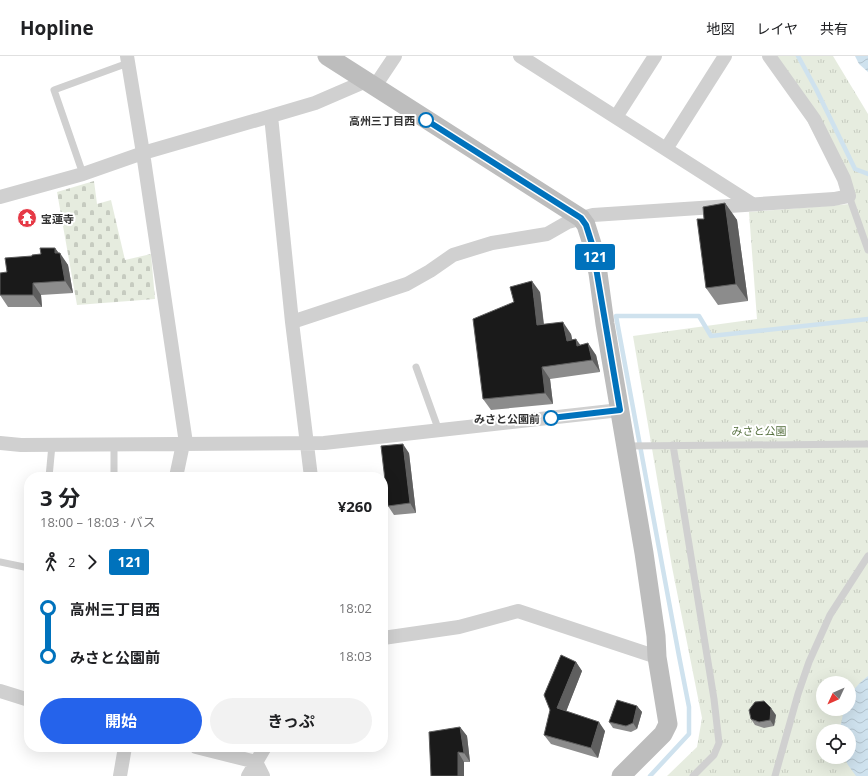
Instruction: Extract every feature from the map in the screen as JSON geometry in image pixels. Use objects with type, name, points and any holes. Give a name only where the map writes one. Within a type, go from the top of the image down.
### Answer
[{"type":"street","points":[[327,56],[581,218],[586,225],[592,244],[627,446],[644,553],[668,724],[663,734],[621,776]]},
{"type":"street","points":[[0,197],[83,174],[143,153],[315,103],[370,84],[395,56]]},
{"type":"street","points":[[520,56],[535,60],[616,117],[752,204]]},
{"type":"street","points":[[616,117],[655,56]]},
{"type":"street","points":[[666,150],[725,56]]},
{"type":"street","points":[[292,322],[407,284],[430,271],[453,255],[492,243],[547,234],[568,222],[593,215],[834,199],[849,196],[844,179],[814,119],[769,56]]},
{"type":"street","points":[[127,59],[143,153],[184,444],[177,472]]},
{"type":"street","points":[[271,116],[292,322],[311,472]]},
{"type":"street","points":[[0,443],[21,445],[308,444],[439,431],[620,410]]},
{"type":"street","points":[[388,637],[459,627],[518,611],[658,657]]},
{"type":"street","points":[[0,691],[24,698]]},
{"type":"street","points":[[120,776],[124,752]]},
{"type":"street","points":[[216,752],[256,762]]},
{"type":"street","points":[[248,776],[262,752]]},
{"type":"street","points":[[256,762],[262,776]]},
{"type":"lane","points":[[83,174],[54,90],[127,59]]},
{"type":"lane","points":[[849,196],[868,250]]},
{"type":"lane","points":[[416,367],[439,431]]},
{"type":"lane","points":[[114,444],[114,472]]},
{"type":"lane","points":[[627,446],[868,444]]},
{"type":"lane","points":[[50,472],[52,445]]},
{"type":"lane","points":[[673,446],[714,699],[719,743],[714,755],[693,776]]},
{"type":"lane","points":[[775,776],[798,694],[809,662],[830,615],[868,556]]},
{"type":"lane","points":[[0,562],[24,567]]},
{"type":"green space","name":"みさと公園","points":[[774,56],[833,56],[868,114],[868,776],[667,776],[697,747],[702,718],[672,567],[633,336],[757,319],[749,212],[850,204]]},
{"type":"green space","points":[[94,181],[97,204],[111,200],[125,260],[151,254],[155,299],[77,305],[57,192]]},
{"type":"water","points":[[855,56],[868,56],[868,72],[859,64]]},
{"type":"water","points":[[868,676],[868,776],[856,776],[848,764],[856,764],[856,724],[841,724],[843,716],[856,716],[857,686]]},
{"type":"building","points":[[725,203],[736,284],[706,288],[697,219],[704,219],[703,207]]},
{"type":"building","points":[[40,248],[55,248],[55,253],[60,253],[65,281],[33,283],[33,295],[0,295],[0,273],[7,272],[5,258],[41,254]]},
{"type":"building","points":[[532,281],[537,325],[563,322],[567,341],[576,339],[577,346],[588,343],[592,360],[542,367],[545,393],[483,399],[473,319],[514,302],[510,287]]},
{"type":"building","points":[[403,444],[410,503],[388,506],[388,472],[384,472],[381,446]]},
{"type":"building","points":[[561,655],[576,662],[557,708],[599,722],[591,748],[544,735],[550,710],[544,695]]},
{"type":"building","points":[[617,700],[637,706],[633,723],[626,726],[609,722]]},
{"type":"building","points":[[764,701],[771,708],[770,720],[759,722],[751,719],[749,710],[755,702]]},
{"type":"building","points":[[460,727],[464,753],[458,752],[458,776],[431,776],[429,732]]},
{"type":"waterway","points":[[798,56],[816,89],[855,169],[868,174]]},
{"type":"waterway","points":[[650,776],[689,734],[689,707],[616,316],[699,316],[711,336],[868,319]]},
{"type":"bus line","name":"121","points":[[426,120],[581,218],[586,225],[592,244],[598,273],[620,410],[551,418]]},
{"type":"place","name":"高州三丁目西","points":[[426,120]]},
{"type":"place","name":"宝蓮寺","points":[[27,218]]},
{"type":"place","name":"みさと公園前","points":[[551,418]]}]
